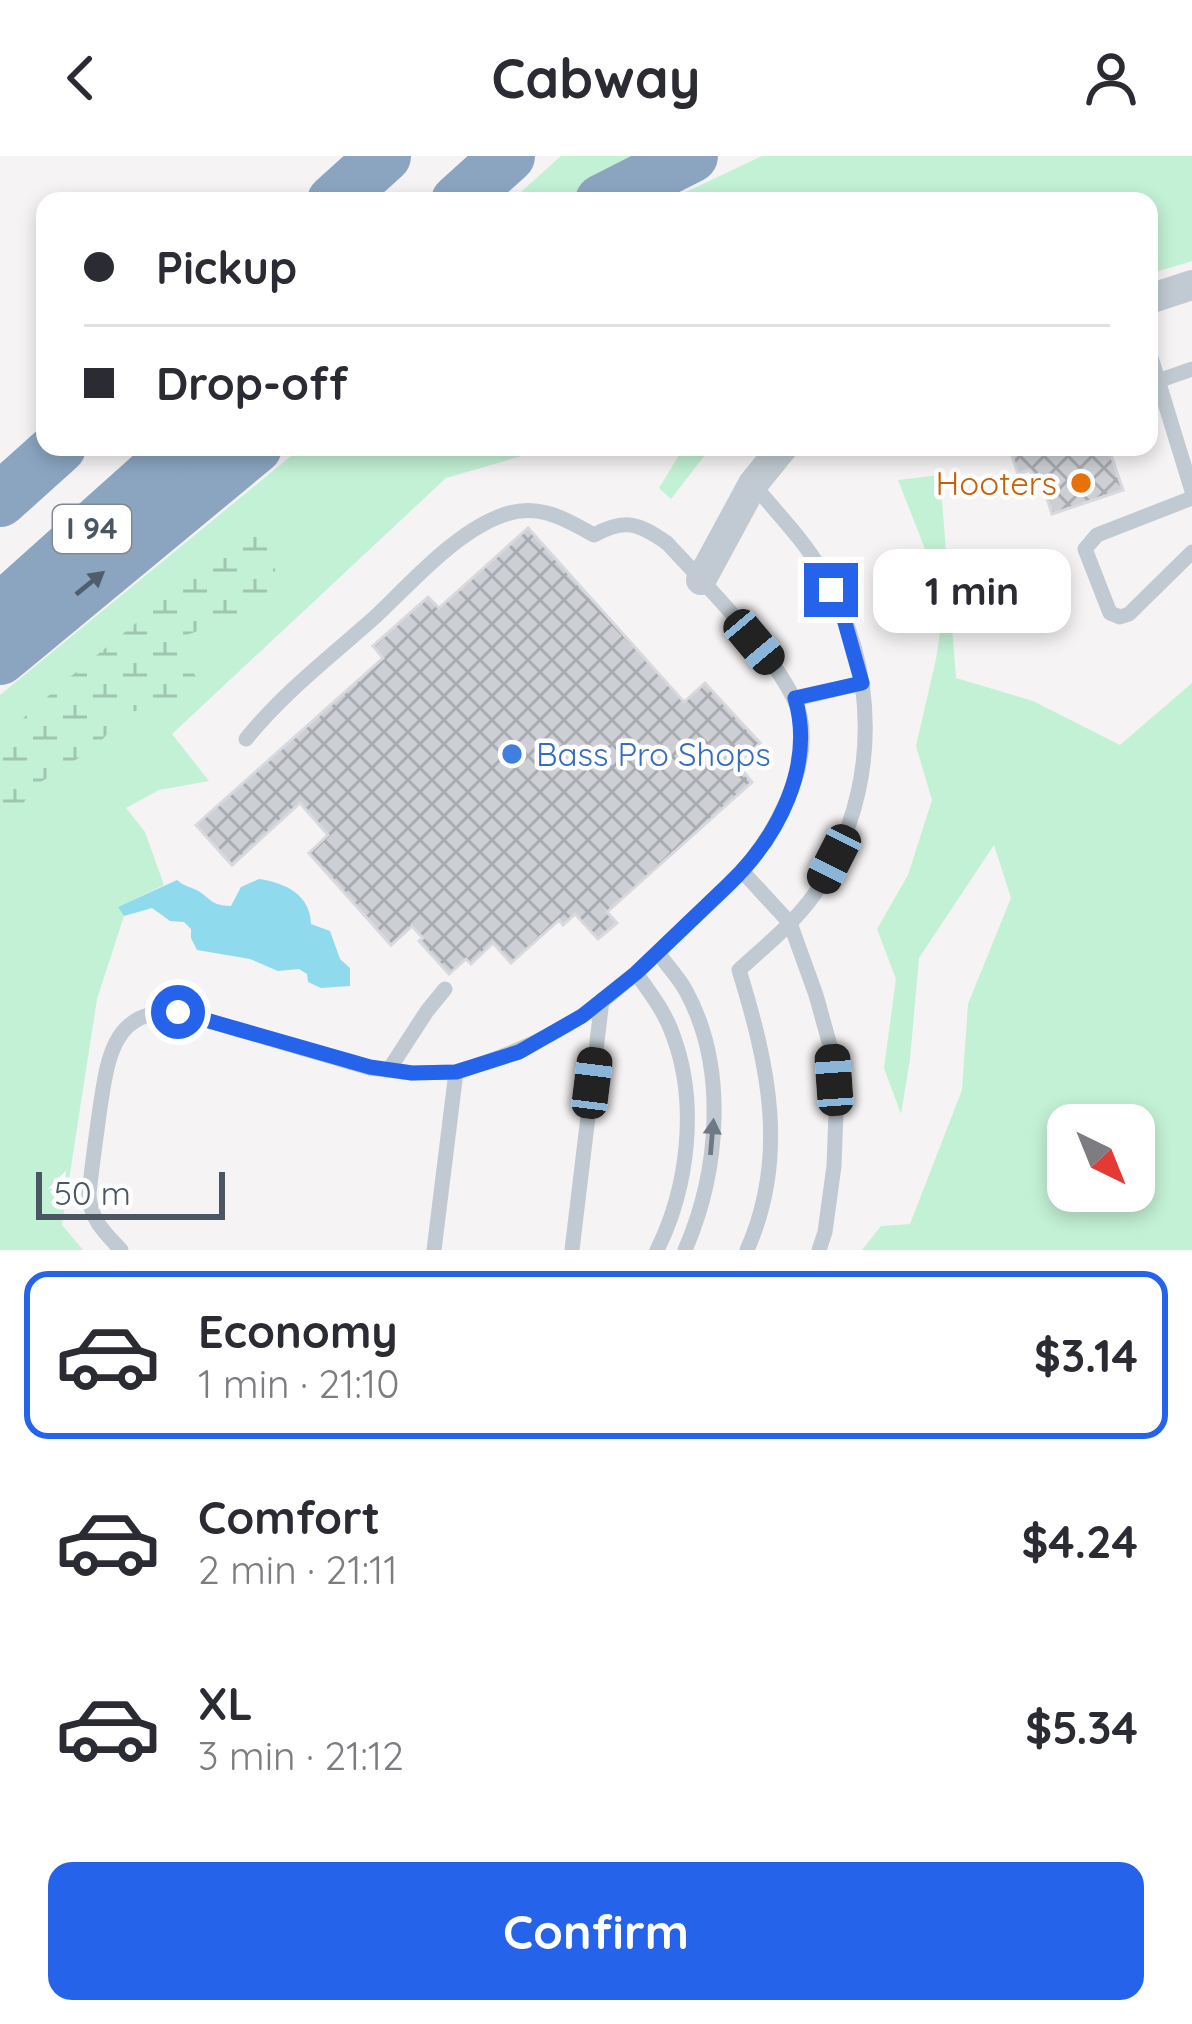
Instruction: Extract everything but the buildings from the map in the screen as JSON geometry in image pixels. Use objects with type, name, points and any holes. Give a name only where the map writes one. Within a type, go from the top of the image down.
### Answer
[{"type":"highway","points":[[300,192],[338,156]]},
{"type":"highway","points":[[344,192],[384,156]]},
{"type":"highway","points":[[468,192],[508,156]]},
{"type":"highway","points":[[620,192],[691,156]]},
{"type":"highway","name":"I 94","points":[[4,496],[46,456]]},
{"type":"highway","name":"I 94","points":[[0,611],[173,456]]},
{"type":"highway","points":[[0,658],[245,456]]},
{"type":"street","points":[[1158,296],[1192,285]]},
{"type":"street","points":[[701,580],[753,484],[776,456]]},
{"type":"lane","points":[[1192,369],[1158,381],[1187,458],[1192,495],[1096,535],[1085,549],[1109,613],[1120,616],[1129,614],[1192,552]]},
{"type":"lane","points":[[747,1250],[759,1223],[772,1142],[760,1036],[739,970],[790,923],[820,887],[849,830],[864,771],[867,724],[862,683],[842,612],[820,568],[753,484]]},
{"type":"lane","points":[[121,1250],[97,1224],[88,1194],[107,1062],[117,1038],[134,1021],[155,1011],[178,1012],[370,1067],[412,1073],[456,1072],[519,1052],[582,1016],[636,973],[742,871],[770,832],[796,779],[802,721],[780,673],[667,542],[626,523],[594,536],[558,514],[532,510],[499,516],[460,539],[270,709],[245,739]]},
{"type":"lane","points":[[795,698],[862,683]]},
{"type":"lane","points":[[742,871],[790,923],[831,1049],[835,1166],[819,1250]]},
{"type":"lane","points":[[658,953],[686,990],[710,1066],[714,1119],[709,1172],[685,1250]]},
{"type":"lane","points":[[636,973],[660,1006],[676,1040],[685,1090],[687,1137],[680,1183],[657,1250]]},
{"type":"lane","points":[[390,1068],[445,989]]},
{"type":"lane","points":[[572,1250],[602,1000]]},
{"type":"lane","points":[[434,1250],[456,1072]]},
{"type":"green space","points":[[561,156],[651,156],[587,192],[521,192]]},
{"type":"green space","points":[[762,156],[1192,156],[1192,261],[1158,271],[1158,192],[686,192]]},
{"type":"green space","points":[[291,456],[522,456],[446,478],[172,734],[209,781],[159,790],[126,808],[145,832],[164,885],[119,907],[124,916],[97,999],[62,1225],[83,1250],[0,1250],[0,695]]},
{"type":"green space","points":[[679,456],[704,456],[671,499],[659,488]]},
{"type":"green space","points":[[940,475],[956,678],[1033,701],[1120,745],[1192,683],[1192,1250],[862,1250],[881,1226],[910,1224],[962,1090],[968,1004],[1011,898],[994,845],[919,958],[901,1114],[884,1068],[896,979],[877,929],[908,875],[932,800],[916,746],[945,600],[898,480]]},
{"type":"green space","points":[[290,497],[270,520],[279,605],[170,641],[197,678],[169,705],[125,713],[96,747],[36,785],[9,823],[0,825],[0,739]]},
{"type":"water","points":[[259,879],[294,892],[306,905],[311,924],[330,931],[340,959],[350,968],[350,986],[321,988],[308,982],[307,974],[299,969],[278,971],[250,959],[197,950],[184,922],[170,921],[152,908],[124,916],[118,907],[177,880],[220,905],[231,906],[241,887]]},
{"type":"place","name":"Hooters","points":[[1081,483]]},
{"type":"place","name":"Bass Pro Shops","points":[[512,754]]},
{"type":"route","points":[[178,1012],[370,1067],[412,1073],[456,1072],[519,1052],[582,1016],[636,973],[729,884],[770,832],[796,779],[802,748],[802,721],[795,698],[862,683],[831,590]]}]
